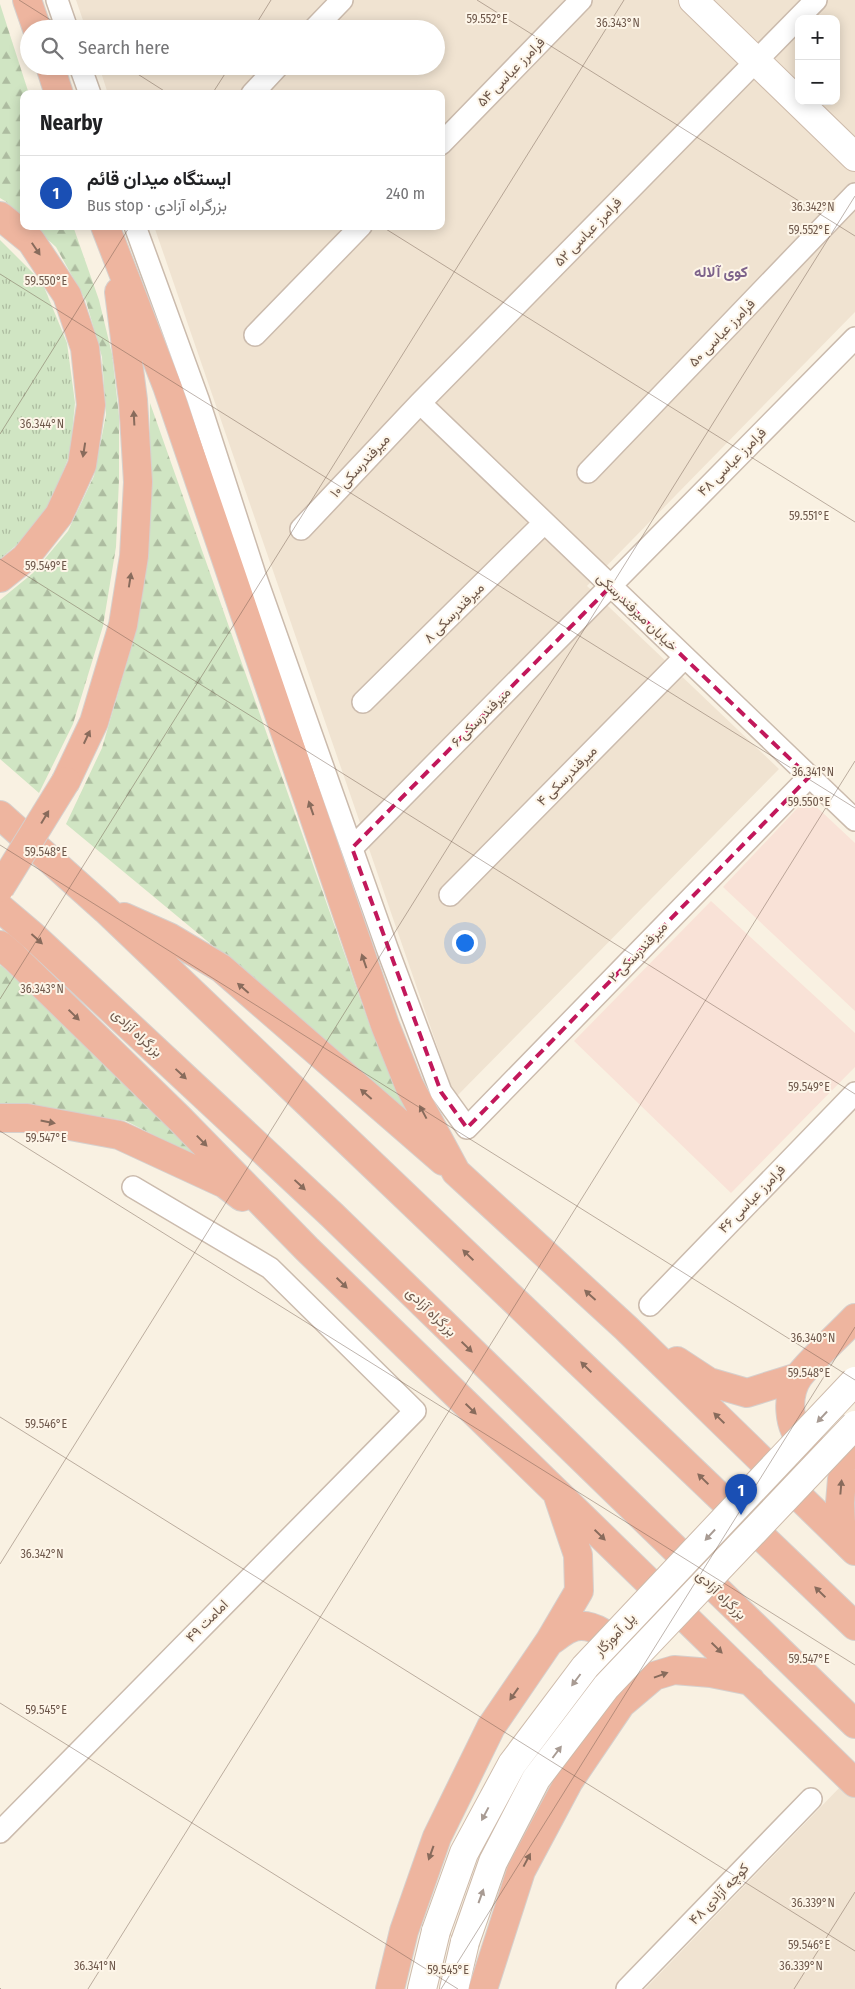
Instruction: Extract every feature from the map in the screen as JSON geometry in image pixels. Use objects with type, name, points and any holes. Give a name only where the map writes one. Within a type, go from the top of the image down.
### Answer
[{"type":"highway","points":[[27,0],[34,20]]},
{"type":"highway","points":[[53,75],[58,90]]},
{"type":"highway","points":[[0,216],[31,241],[68,295],[85,348],[91,404],[82,465],[60,516],[25,558],[0,578]]},
{"type":"highway","points":[[0,888],[66,781],[94,722],[123,625],[134,556],[138,482],[133,400],[109,238]]},
{"type":"highway","points":[[109,238],[167,386],[385,1025],[409,1085],[456,1172]]},
{"type":"highway","points":[[0,815],[106,910],[855,1626]]},
{"type":"highway","name":"بزرگراه آزادی","points":[[0,908],[34,936],[332,1215],[855,1724]]},
{"type":"highway","points":[[106,910],[169,937],[221,968],[456,1172],[626,1328],[854,1551]]},
{"type":"highway","points":[[0,946],[14,957],[179,1118],[307,1249],[855,1783]]},
{"type":"highway","points":[[0,1118],[28,1118],[119,1135],[225,1184],[307,1249]]},
{"type":"highway","points":[[855,1318],[798,1378],[790,1401],[792,1423],[803,1442],[821,1454],[842,1458],[855,1457]]},
{"type":"highway","points":[[626,1328],[709,1382],[747,1393],[798,1378]]},
{"type":"highway","points":[[854,1551],[841,1524],[840,1503],[842,1479],[855,1457]]},
{"type":"highway","points":[[390,1989],[404,1931],[437,1837],[490,1727],[549,1642],[579,1591],[578,1555],[557,1492]]},
{"type":"highway","points":[[483,1989],[521,1871],[568,1781],[632,1689],[634,1670],[622,1650],[607,1636],[588,1626],[570,1628],[549,1642]]},
{"type":"highway","points":[[621,1704],[654,1676],[674,1670],[711,1673],[751,1682]]},
{"type":"highway","points":[[834,1705],[855,1734]]},
{"type":"main road","points":[[693,0],[855,157]]},
{"type":"main road","name":"پل آموزگار","points":[[422,1989],[436,1931],[464,1853],[512,1764],[585,1667],[855,1382]]},
{"type":"main road","points":[[454,1989],[465,1942],[494,1862],[536,1779],[606,1687],[855,1425]]},
{"type":"street","points":[[57,0],[64,20]]},
{"type":"street","points":[[323,20],[342,0]]},
{"type":"street","name":"فرامرز عباسی ۵۴","points":[[445,140],[581,0]]},
{"type":"street","name":"فرامرز عباسی ۵۲","points":[[420,403],[816,0]]},
{"type":"street","points":[[83,75],[89,90]]},
{"type":"street","points":[[256,90],[270,75]]},
{"type":"street","name":"فرامرز عباسی ۵۰","points":[[588,472],[855,194]]},
{"type":"street","points":[[137,230],[198,399],[254,575],[352,848]]},
{"type":"street","points":[[256,335],[357,230]]},
{"type":"street","name":"فرامرز عباسی ۴۸","points":[[610,586],[855,338]]},
{"type":"street","name":"خیابان میرفندرسکی","points":[[420,403],[855,820]]},
{"type":"street","name":"میرفندرسکی ۱۰","points":[[301,529],[420,403]]},
{"type":"street","name":"میرفندرسکی ۸","points":[[363,702],[544,523]]},
{"type":"street","name":"میرفندرسکی ۶","points":[[352,848],[610,586]]},
{"type":"street","name":"میرفندرسکی ۴","points":[[450,895],[685,657]]},
{"type":"street","name":"میرفندرسکی ۲","points":[[352,848],[441,1092],[467,1128],[810,777]]},
{"type":"street","name":"فرامرز عباسی ۴۶","points":[[650,1305],[855,1093]]},
{"type":"street","name":"امامت ۴۹","points":[[0,1832],[414,1411],[270,1268],[133,1187]]},
{"type":"street","name":"کوچه آزادی ۴۸","points":[[627,1989],[811,1799]]},
{"type":"highlighted area","points":[[610,587],[809,777],[467,1128],[441,1092],[352,848]]},
{"type":"shaded area","points":[[76,0],[855,0],[855,312],[587,586],[779,769],[455,1098],[155,230],[445,230],[445,90],[107,90],[102,75],[445,75],[445,20],[83,20]]},
{"type":"shaded area","points":[[807,798],[855,843],[855,1011],[723,887]]},
{"type":"shaded area","points":[[711,901],[855,1033],[855,1067],[731,1193],[574,1041]]},
{"type":"shaded area","points":[[842,1785],[855,1798],[855,1989],[645,1989]]},
{"type":"green space","points":[[0,4],[20,66],[20,75],[23,75],[28,90],[20,90],[20,214],[0,198]]},
{"type":"green space","points":[[37,230],[74,230],[99,300],[112,354],[119,416],[119,480],[116,547],[103,626],[73,724],[39,793],[0,759],[0,600],[33,573],[68,531],[94,476],[106,415],[102,357],[86,301],[56,247]]},
{"type":"green space","points":[[0,240],[42,282],[67,343],[75,403],[70,454],[49,506],[19,543],[0,559]]},
{"type":"green space","points":[[150,403],[371,1029],[412,1124],[253,979],[66,824],[102,748],[135,635],[149,543]]},
{"type":"green space","points":[[0,965],[211,1164],[126,1121],[0,1103]]},
{"type":"place","name":"ایستگاه میدان قائم","points":[[741,1515]]},
{"type":"district","name":"کوی آلاله","points":[[721,272]]}]
